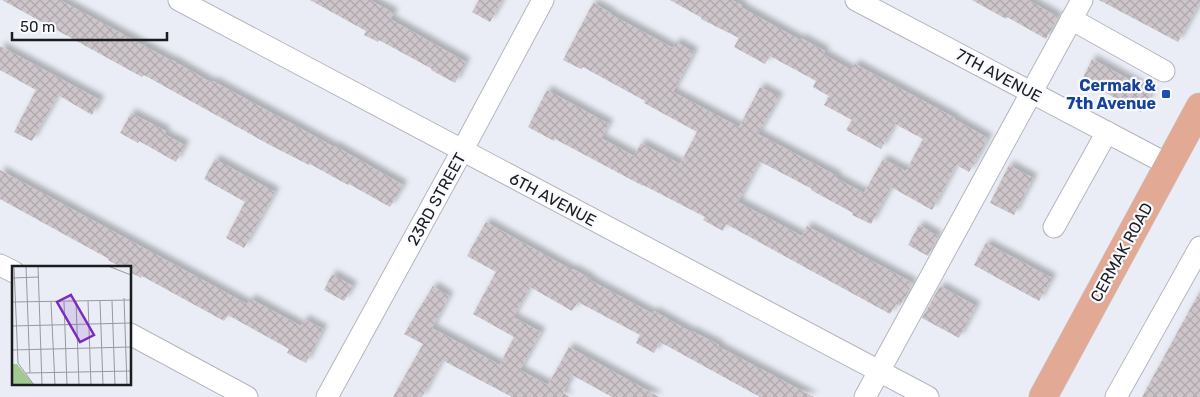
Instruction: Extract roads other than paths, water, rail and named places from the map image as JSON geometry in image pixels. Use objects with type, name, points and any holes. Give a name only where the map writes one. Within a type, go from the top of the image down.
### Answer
[{"type":"main road","name":"CERMAK ROAD","points":[[1042,397],[1200,107]]},
{"type":"street","name":"6TH AVENUE","points":[[179,0],[928,397]]},
{"type":"street","name":"23RD STREET","points":[[327,397],[543,0]]},
{"type":"street","name":"7TH AVENUE","points":[[856,0],[1169,165]]},
{"type":"street","points":[[864,397],[1082,0]]},
{"type":"street","points":[[1071,19],[1164,71]]},
{"type":"street","points":[[1054,227],[1107,132]]},
{"type":"street","points":[[1116,397],[1200,247]]},
{"type":"street","points":[[0,265],[12,271]]},
{"type":"street","points":[[131,335],[247,397]]},
{"type":"place","name":"Cermak & 7th Avenue","points":[[1166,94]]}]
